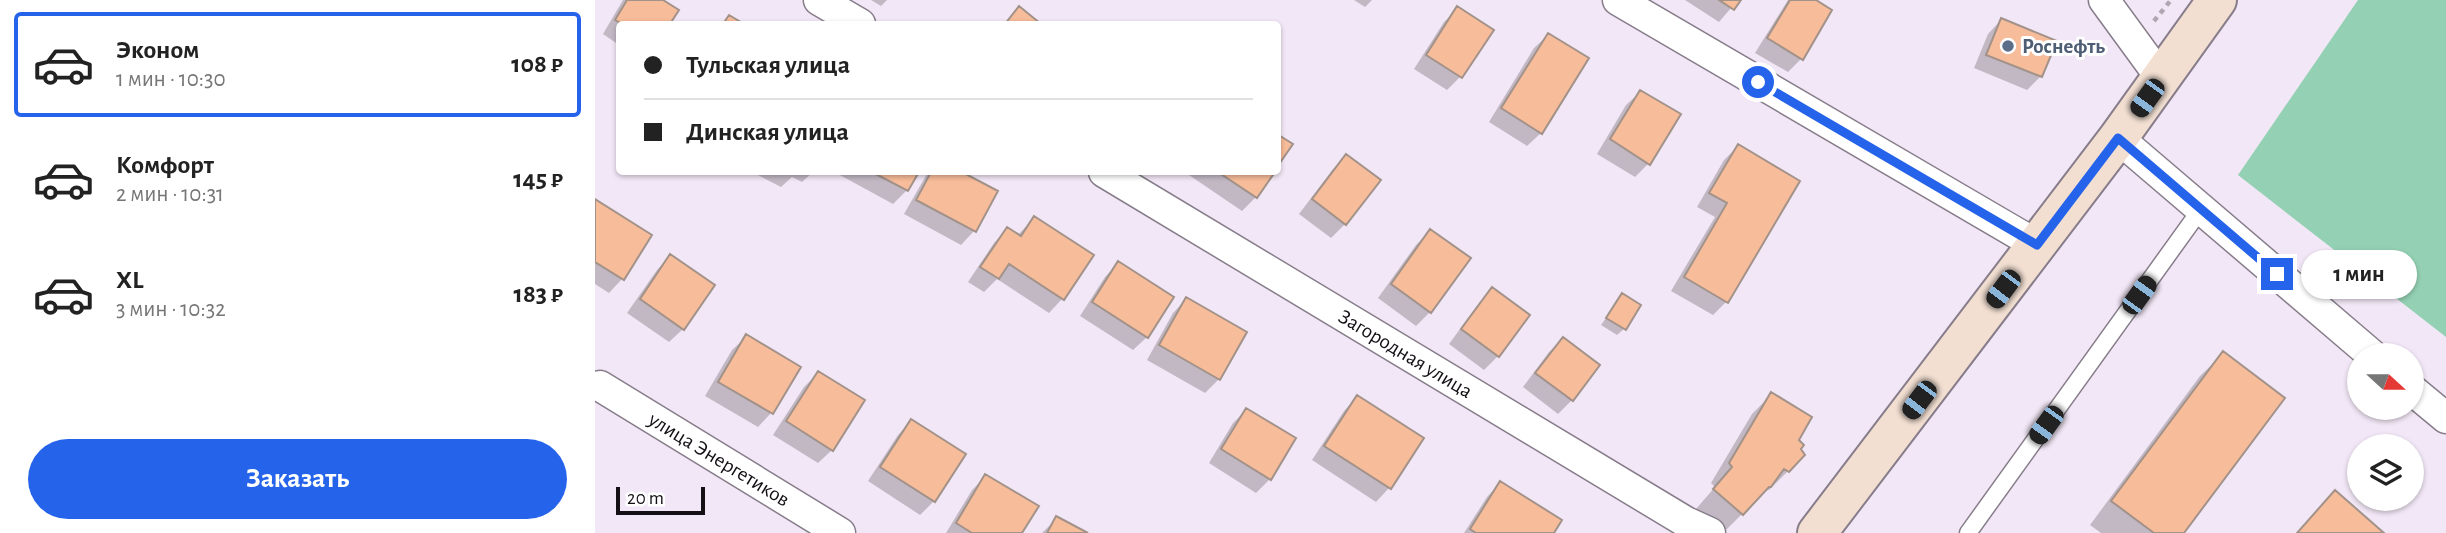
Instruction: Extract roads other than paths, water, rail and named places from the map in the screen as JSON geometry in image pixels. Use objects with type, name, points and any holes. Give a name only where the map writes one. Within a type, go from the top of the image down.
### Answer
[{"type":"main road","points":[[1817,533],[2118,138],[2217,0]]},
{"type":"street","points":[[819,0],[855,21]]},
{"type":"street","points":[[1618,0],[2037,245]]},
{"type":"street","points":[[2104,0],[2161,78]]},
{"type":"street","points":[[2118,138],[2358,343]]},
{"type":"street","name":"Загородная улица","points":[[1109,175],[1691,529]]},
{"type":"street","name":"улица Энергетиков","points":[[600,386],[840,533]]},
{"type":"street","points":[[2424,400],[2446,418]]},
{"type":"lane","points":[[1968,533],[2201,209]]},
{"type":"place","name":"Роснефть","points":[[2008,46]]}]
